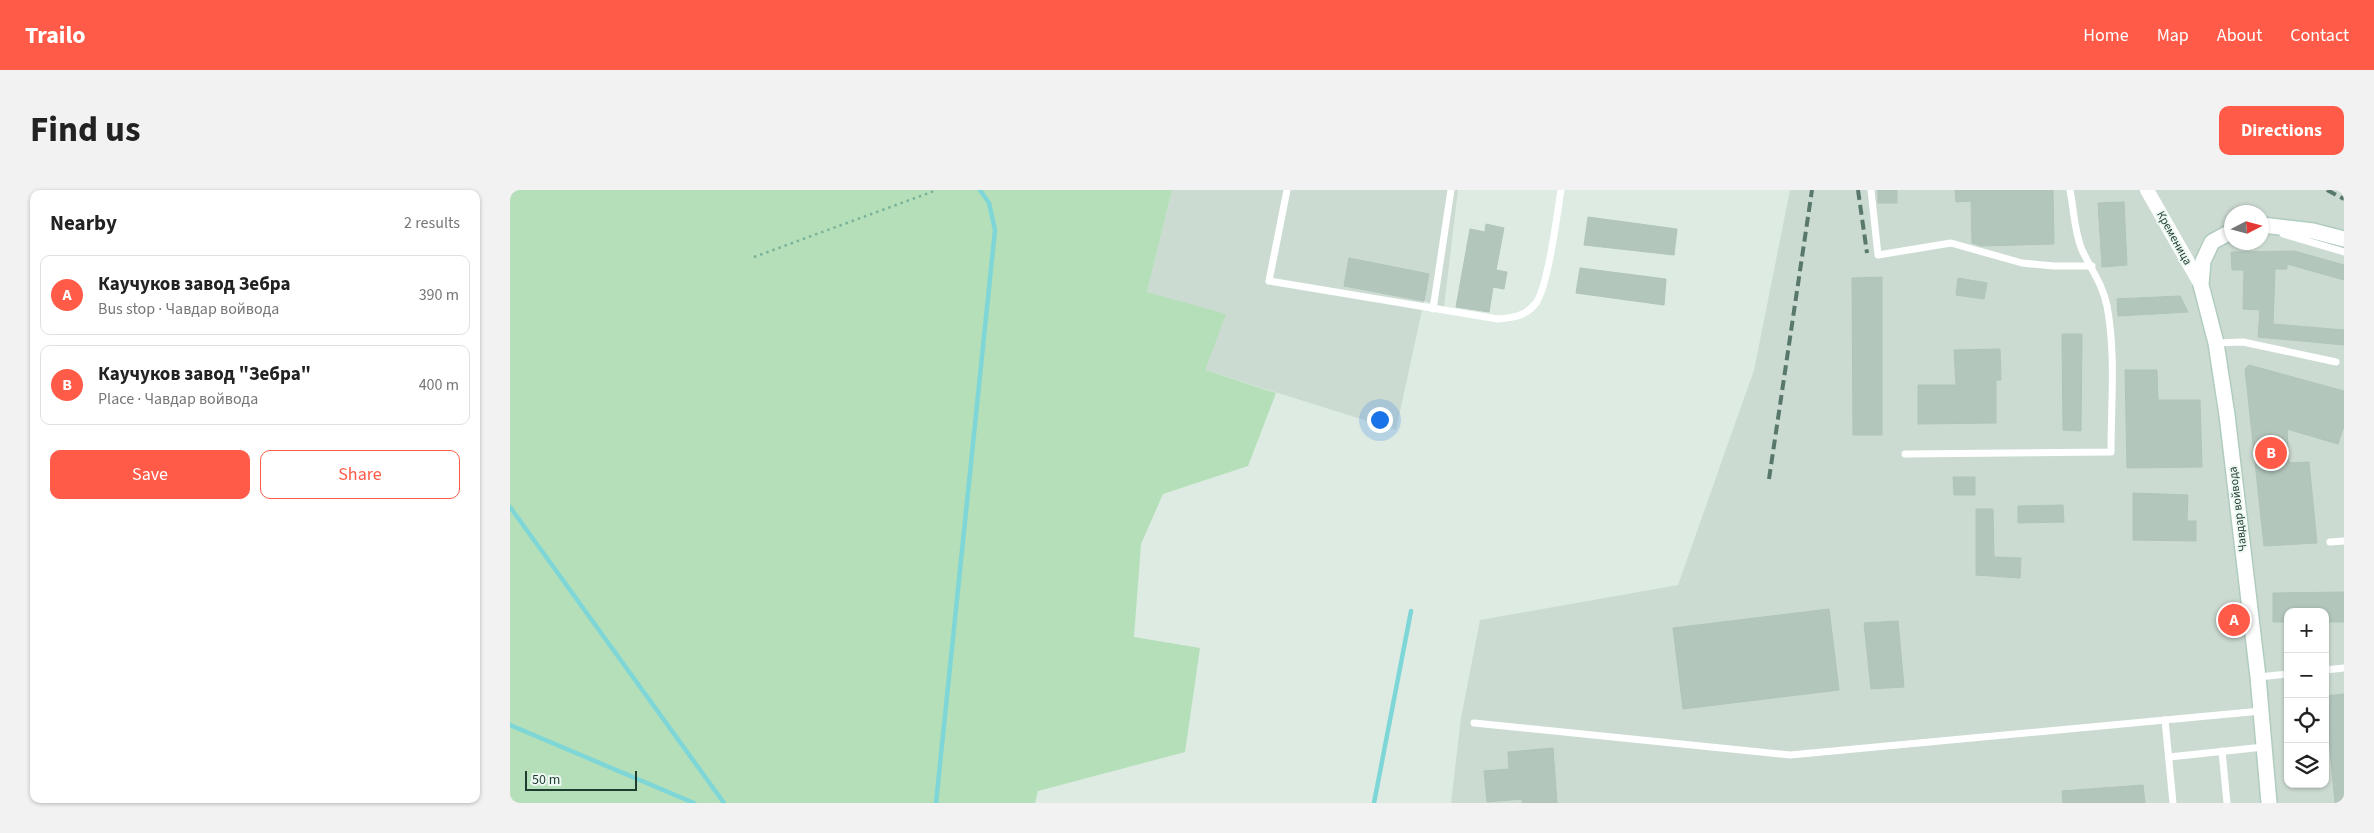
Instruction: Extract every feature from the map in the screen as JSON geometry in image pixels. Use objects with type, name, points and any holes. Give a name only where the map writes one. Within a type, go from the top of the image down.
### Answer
[{"type":"street","name":"Кременица","points":[[2147,190],[2201,285]]},
{"type":"street","points":[[2269,227],[2313,230],[2344,239]]},
{"type":"street","name":"Чавдар войвода","points":[[2224,235],[2212,242],[2203,261],[2201,285],[2216,344],[2227,415],[2258,677],[2269,803]]},
{"type":"lane","points":[[1287,190],[1269,281],[1498,318],[1515,318],[1527,312],[1536,303],[1544,285],[1561,190]]},
{"type":"lane","points":[[1433,309],[1451,190]]},
{"type":"lane","points":[[1871,190],[1878,255],[1951,243],[2022,263],[2054,266],[2092,266]]},
{"type":"lane","points":[[1905,454],[2111,452],[2110,344],[2107,307],[2102,286],[2082,250],[2076,230],[2070,190]]},
{"type":"lane","points":[[2269,228],[2344,252]]},
{"type":"lane","points":[[2216,344],[2243,342],[2336,362]]},
{"type":"lane","points":[[2330,542],[2344,541]]},
{"type":"lane","points":[[2329,670],[2344,668]]},
{"type":"lane","points":[[2258,677],[2284,674]]},
{"type":"lane","points":[[1474,723],[1790,755],[2261,710]]},
{"type":"lane","points":[[2165,720],[2174,803]]},
{"type":"lane","points":[[2169,757],[2264,746]]},
{"type":"lane","points":[[2222,751],[2227,803]]},
{"type":"path","points":[[754,258],[937,190]]},
{"type":"shaded area","points":[[1172,190],[1458,190],[1444,307],[1424,301],[1396,430],[1205,370],[1147,292]]},
{"type":"shaded area","points":[[1790,190],[2344,190],[2344,803],[1451,803],[1461,718],[1480,620],[1678,585],[1754,370]]},
{"type":"green space","points":[[510,190],[1172,190],[1147,292],[1226,314],[1205,370],[1276,393],[1248,466],[1163,494],[1141,544],[1134,637],[1200,648],[1185,752],[1038,791],[1035,803],[510,803]]},
{"type":"building","points":[[1878,190],[1897,190],[1897,203],[1878,203]]},
{"type":"building","points":[[1955,190],[2053,190],[2054,244],[1981,246],[1972,243],[1971,201],[1956,202]]},
{"type":"building","points":[[2124,202],[2127,265],[2102,267],[2098,203]]},
{"type":"building","points":[[1588,217],[1677,229],[1674,255],[1584,245]]},
{"type":"building","points":[[1486,224],[1504,228],[1496,270],[1507,272],[1504,289],[1493,287],[1489,312],[1456,307],[1470,229],[1485,232]]},
{"type":"building","points":[[2294,251],[2344,265],[2344,280],[2287,264],[2287,269],[2275,269],[2273,324],[2344,330],[2344,345],[2258,337],[2260,310],[2243,309],[2244,270],[2232,270],[2231,252]]},
{"type":"building","points":[[1349,258],[1429,274],[1424,301],[1344,286]]},
{"type":"building","points":[[1580,268],[1666,279],[1664,305],[1576,293]]},
{"type":"building","points":[[1882,277],[1882,435],[1853,435],[1852,278]]},
{"type":"building","points":[[1958,278],[1987,283],[1984,299],[1956,295]]},
{"type":"building","points":[[2180,296],[2188,312],[2118,316],[2117,299]]},
{"type":"building","points":[[2062,334],[2082,334],[2081,431],[2063,430]]},
{"type":"building","points":[[2000,349],[2001,380],[1996,380],[1996,423],[1918,424],[1918,385],[1956,385],[1954,350]]},
{"type":"building","points":[[2249,365],[2344,391],[2344,426],[2338,444],[2287,429],[2289,463],[2309,462],[2317,543],[2264,546],[2245,369]]},
{"type":"building","points":[[2125,370],[2157,370],[2158,400],[2200,400],[2202,467],[2127,468]]},
{"type":"building","points":[[1953,477],[1975,477],[1975,495],[1954,495]]},
{"type":"building","points":[[2133,493],[2188,495],[2187,521],[2196,521],[2196,541],[2133,540]]},
{"type":"building","points":[[2063,505],[2064,522],[2018,523],[2018,506]]},
{"type":"building","points":[[1976,509],[1993,509],[1994,557],[2021,558],[2020,578],[1976,575]]},
{"type":"building","points":[[2344,592],[2344,622],[2329,622],[2329,608],[2284,608],[2284,622],[2273,622],[2273,593]]},
{"type":"building","points":[[1829,609],[1839,690],[1683,709],[1673,628]]},
{"type":"building","points":[[1898,621],[1904,687],[1871,689],[1864,623]]},
{"type":"building","points":[[2344,694],[2344,803],[2335,803],[2329,739],[2329,696]]},
{"type":"building","points":[[1553,748],[1557,803],[1522,803],[1522,799],[1487,802],[1484,771],[1509,769],[1508,752]]},
{"type":"building","points":[[2143,785],[2145,803],[2063,803],[2062,791]]},
{"type":"waterway","points":[[936,803],[995,230],[989,203],[980,190]]},
{"type":"waterway","points":[[510,507],[724,803]]},
{"type":"waterway","points":[[1374,803],[1411,611]]},
{"type":"waterway","points":[[510,725],[694,803]]},
{"type":"railway","points":[[1769,479],[1812,190]]},
{"type":"railway","points":[[1858,190],[1867,253]]},
{"type":"railway","points":[[2327,190],[2344,199]]},
{"type":"place","name":"Каучуков завод \"Зебра\"","points":[[2271,453]]},
{"type":"place","name":"Каучуков завод Зебра","points":[[2234,620]]}]
